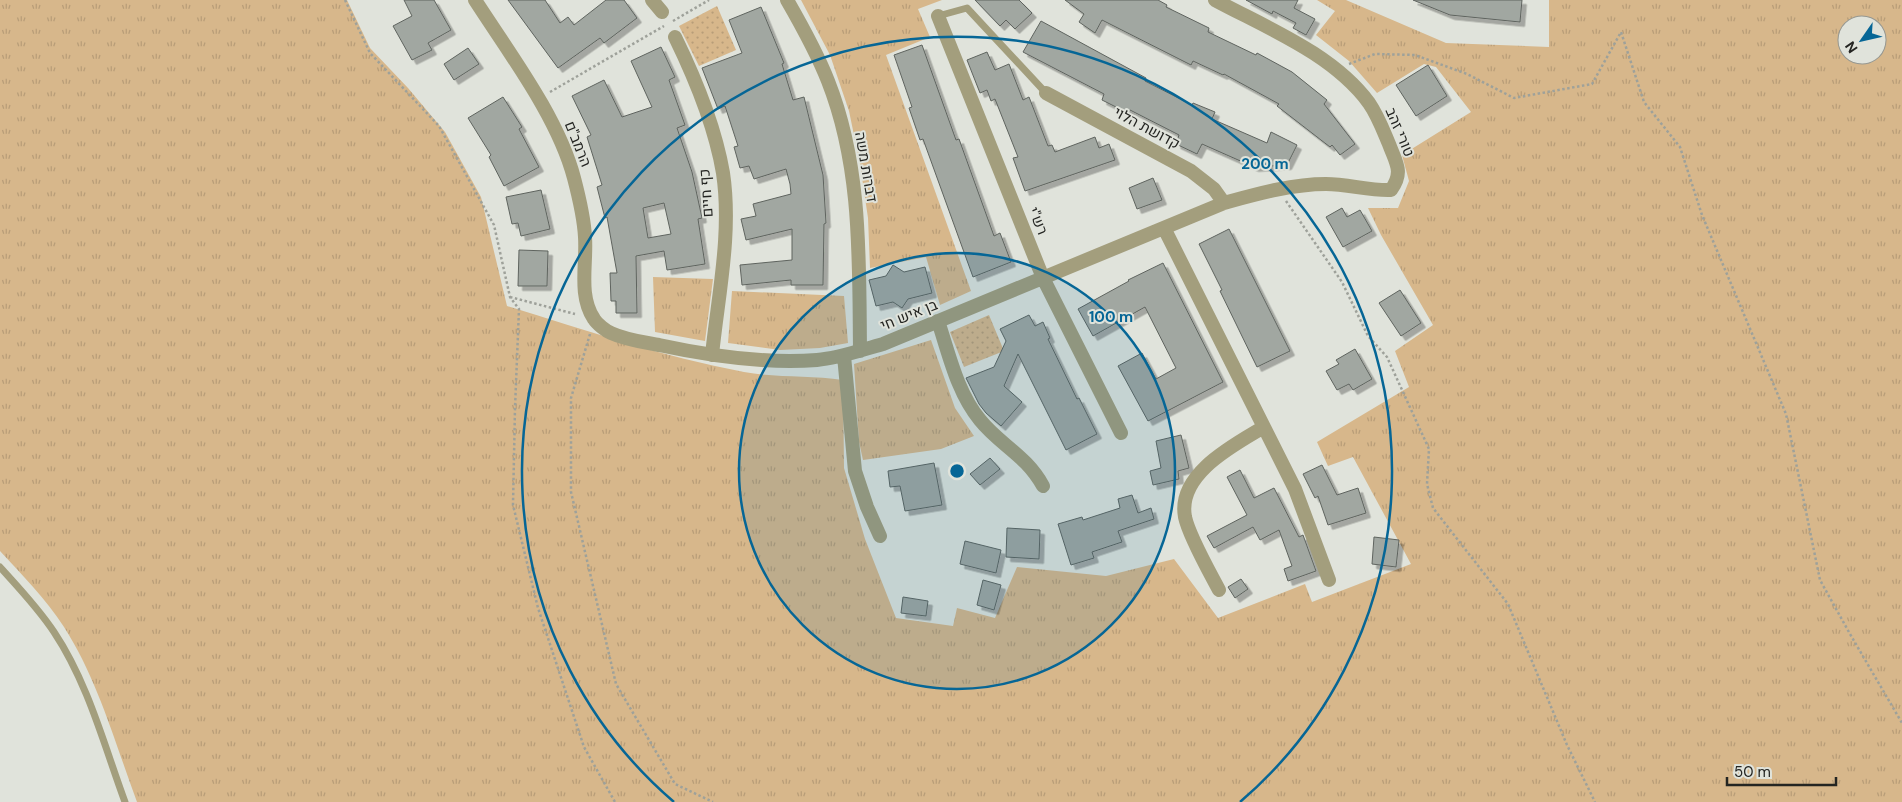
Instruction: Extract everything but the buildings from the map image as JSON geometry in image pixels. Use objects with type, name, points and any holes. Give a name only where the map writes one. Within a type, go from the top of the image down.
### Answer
[{"type":"street","name":"הרמב\"ם","points":[[475,0],[538,99],[563,147],[574,177],[585,237],[585,294],[594,319]]},
{"type":"street","points":[[652,0],[662,12]]},
{"type":"street","name":"דברות משה","points":[[787,0],[810,41],[828,82],[850,158],[859,242],[860,350]]},
{"type":"street","name":"טורי זהב","points":[[1215,0],[1314,53],[1336,69],[1369,103],[1382,126],[1398,167],[1398,181],[1391,190],[1325,184],[1278,189],[1224,204]]},
{"type":"street","name":"רש\"י","points":[[938,16],[1043,278],[1121,433]]},
{"type":"street","name":"כף חיים","points":[[675,37],[691,69],[714,134],[723,174],[725,207],[724,244],[712,355]]},
{"type":"street","name":"קדושת הלוי","points":[[1046,93],[1192,170],[1214,190],[1224,204]]},
{"type":"street","name":"בן איש חי","points":[[594,319],[610,333],[634,340],[712,355],[787,361],[818,360],[844,356],[883,344],[1224,204]]},
{"type":"street","points":[[1164,228],[1295,489],[1329,580]]},
{"type":"street","points":[[938,321],[957,379],[970,407],[981,421],[1028,464],[1043,486]]},
{"type":"street","points":[[844,356],[855,471],[867,507],[880,536]]},
{"type":"street","points":[[1219,590],[1185,517],[1185,499],[1193,480],[1205,467],[1228,448],[1264,427]]},
{"type":"lane","points":[[938,16],[967,8],[1046,93]]},
{"type":"lane","points":[[0,568],[30,600],[54,632],[80,678],[125,802]]},
{"type":"path","points":[[345,0],[370,52],[439,126],[494,225],[510,297],[519,309],[514,505],[538,608],[584,747],[615,802]]},
{"type":"path","points":[[538,99],[709,0]]},
{"type":"path","points":[[1336,69],[1376,54],[1415,55],[1467,74],[1514,98],[1592,84],[1621,32],[1644,102],[1680,147],[1702,215],[1786,414],[1820,580],[1902,723]]},
{"type":"path","points":[[1278,189],[1342,282],[1368,336],[1387,357],[1429,449],[1427,484],[1433,508],[1508,604],[1567,745],[1595,802]]},
{"type":"path","points":[[510,297],[594,319],[571,398],[571,492],[616,684],[676,784],[713,802]]},
{"type":"green space","points":[[0,0],[347,0],[370,48],[408,88],[445,132],[481,197],[507,306],[624,342],[714,366],[756,374],[843,380],[844,468],[865,539],[896,618],[953,626],[957,608],[995,618],[1017,567],[1106,576],[1174,559],[1218,618],[1305,584],[1312,602],[1411,564],[1353,457],[1328,466],[1317,442],[1409,387],[1395,351],[1433,325],[1381,235],[1368,208],[1398,208],[1409,181],[1402,155],[1471,112],[1436,67],[1424,64],[1377,93],[1349,61],[1316,35],[1335,11],[1317,0],[1346,0],[1446,43],[1549,47],[1549,0],[1902,0],[1902,802],[137,802],[87,668],[64,627],[34,588],[0,551]]},
{"type":"green space","points":[[801,0],[942,0],[918,9],[930,37],[886,55],[971,291],[940,305],[926,257],[870,268],[868,218],[860,164],[849,111],[830,55]]},
{"type":"green space","points":[[717,6],[736,50],[699,66],[679,26]]},
{"type":"green space","points":[[653,277],[713,279],[705,341],[655,332]]},
{"type":"green space","points":[[732,291],[844,296],[848,343],[820,348],[780,350],[728,343]]},
{"type":"green space","points":[[989,315],[1004,351],[964,367],[950,332]]},
{"type":"green space","points":[[931,340],[955,408],[974,436],[941,449],[863,460],[859,442],[854,364]]}]
